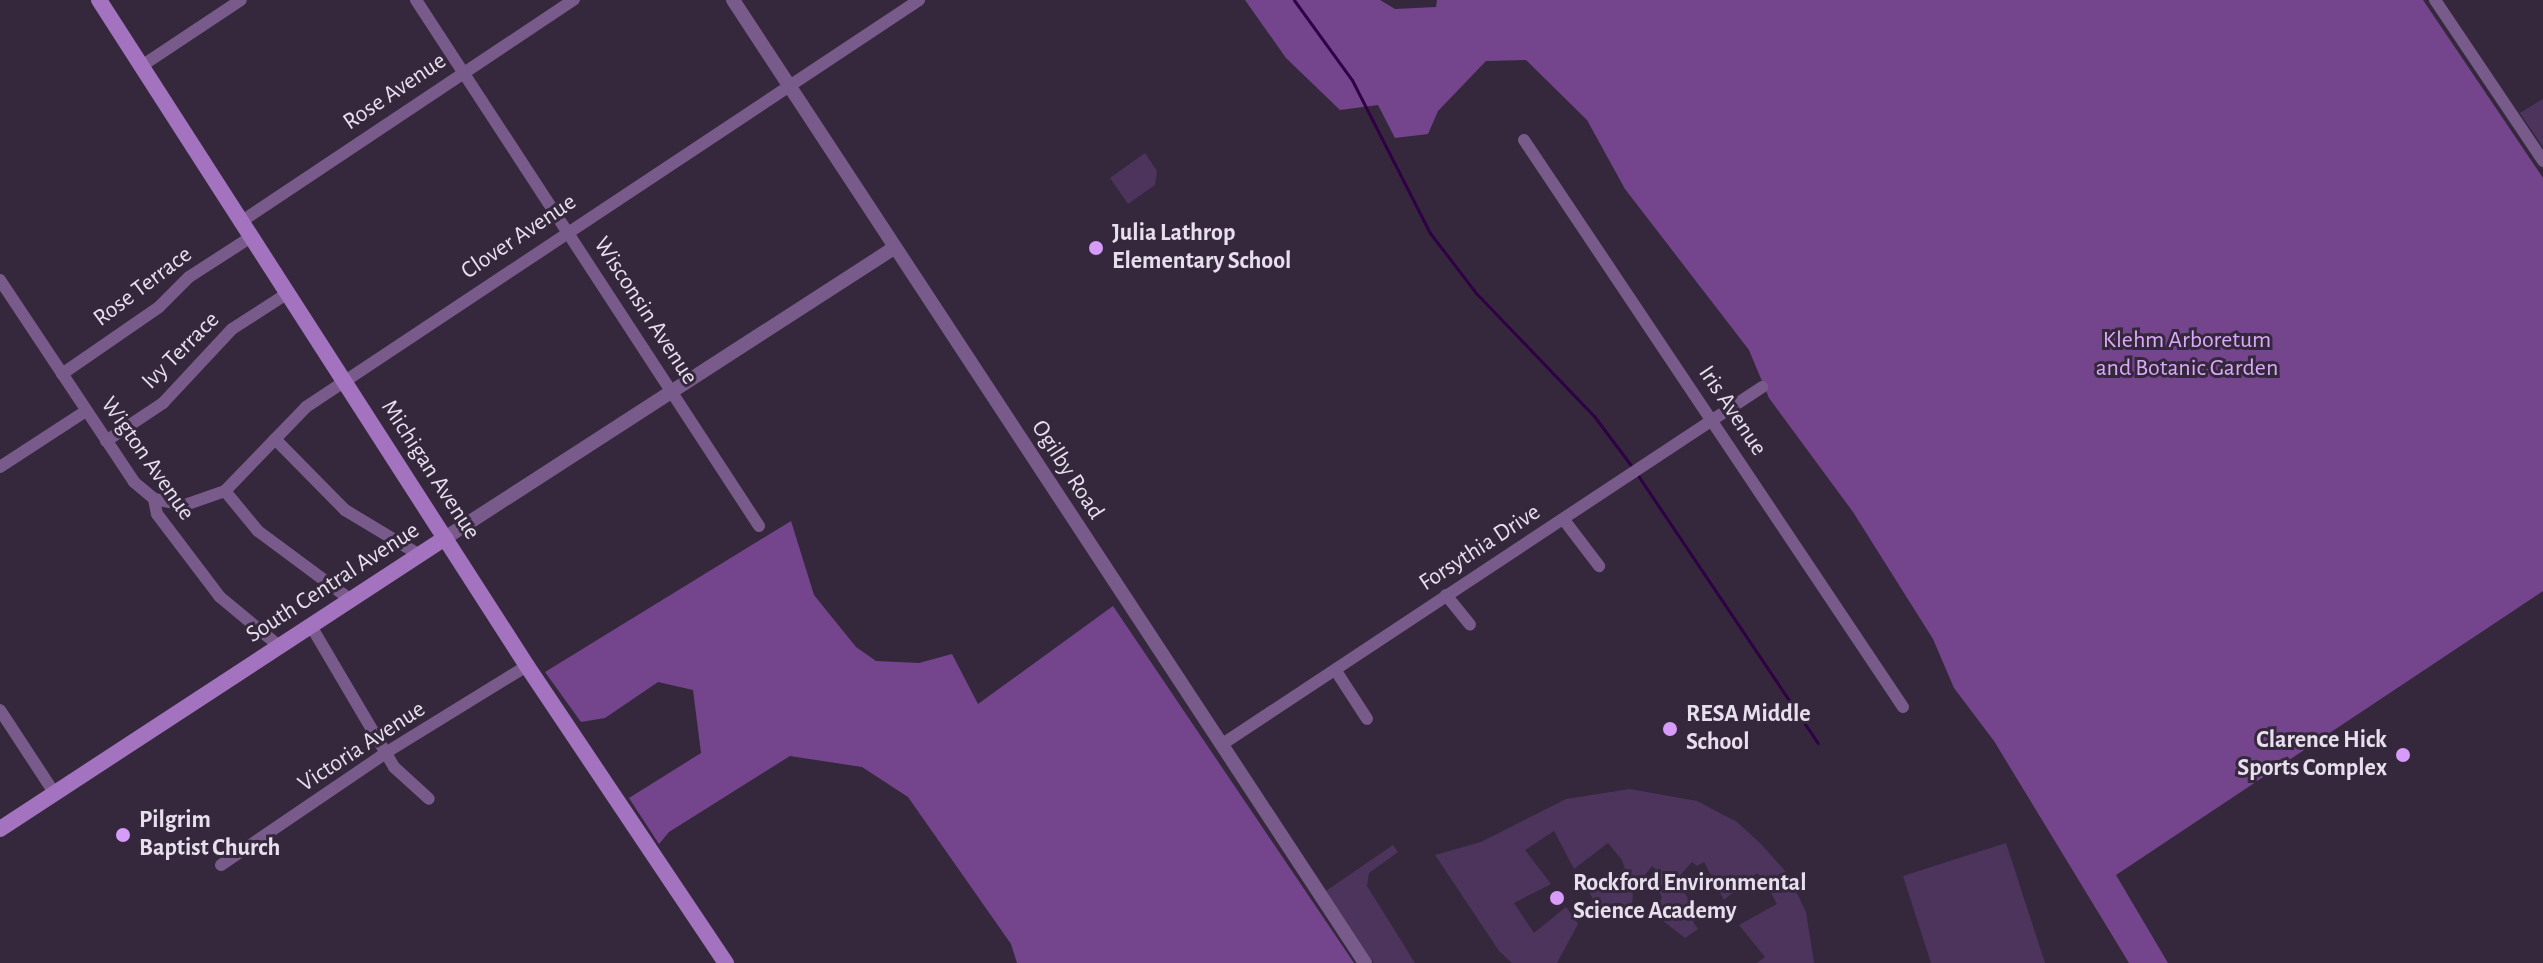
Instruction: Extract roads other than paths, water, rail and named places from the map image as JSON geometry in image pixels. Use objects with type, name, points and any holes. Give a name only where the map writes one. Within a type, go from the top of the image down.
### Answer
[{"type":"main road","name":"Michigan Avenue","points":[[99,0],[527,666],[726,963]]},
{"type":"main road","name":"South Central Avenue","points":[[0,829],[445,538]]},
{"type":"street","points":[[140,67],[241,0]]},
{"type":"street","name":"Wisconsin Avenue","points":[[416,0],[759,526]]},
{"type":"street","name":"Rose Avenue","points":[[242,221],[574,0]]},
{"type":"street","name":"Ogilby Road","points":[[733,0],[1365,963]]},
{"type":"street","name":"Clover Avenue","points":[[154,499],[185,505],[225,491],[306,407],[566,230],[919,0]]},
{"type":"street","points":[[2435,0],[2543,161]]},
{"type":"street","name":"Iris Avenue","points":[[1524,140],[1903,707]]},
{"type":"street","name":"Rose Terrace","points":[[62,374],[159,307],[189,277],[251,237]]},
{"type":"street","name":"South Central Avenue","points":[[445,538],[670,389],[894,248]]},
{"type":"street","name":"Wigton Avenue","points":[[0,280],[134,482],[154,499],[157,514],[220,597],[279,646]]},
{"type":"street","name":"Ivy Terrace","points":[[106,441],[163,403],[232,329],[288,293]]},
{"type":"street","name":"Forsythia Drive","points":[[1221,745],[1762,387]]},
{"type":"street","points":[[0,467],[86,411]]},
{"type":"street","points":[[275,439],[345,510],[420,555]]},
{"type":"street","points":[[225,491],[258,531],[351,600]]},
{"type":"street","points":[[1564,520],[1599,566]]},
{"type":"street","points":[[1446,595],[1470,625]]},
{"type":"street","points":[[311,626],[394,767],[429,799]]},
{"type":"street","name":"Victoria Avenue","points":[[221,865],[387,752],[527,666]]},
{"type":"street","points":[[1336,671],[1367,719]]},
{"type":"street","points":[[0,710],[55,794]]},
{"type":"waterway","points":[[1294,0],[1352,80],[1430,233],[1476,293],[1594,416],[1633,468]]},
{"type":"waterway","points":[[1637,474],[1818,743]]},
{"type":"place","name":"Julia Lathrop Elementary School","points":[[1096,248]]},
{"type":"place","name":"RESA Middle School","points":[[1670,729]]},
{"type":"place","name":"Clarence Hick Sports Complex","points":[[2403,755]]},
{"type":"place","name":"Pilgrim Baptist Church","points":[[123,835]]},
{"type":"place","name":"Rockford Environmental Science Academy","points":[[1557,898]]},
{"type":"park label","name":"Klehm Arboretum and Botanic Garden","points":[[2187,355]]}]
